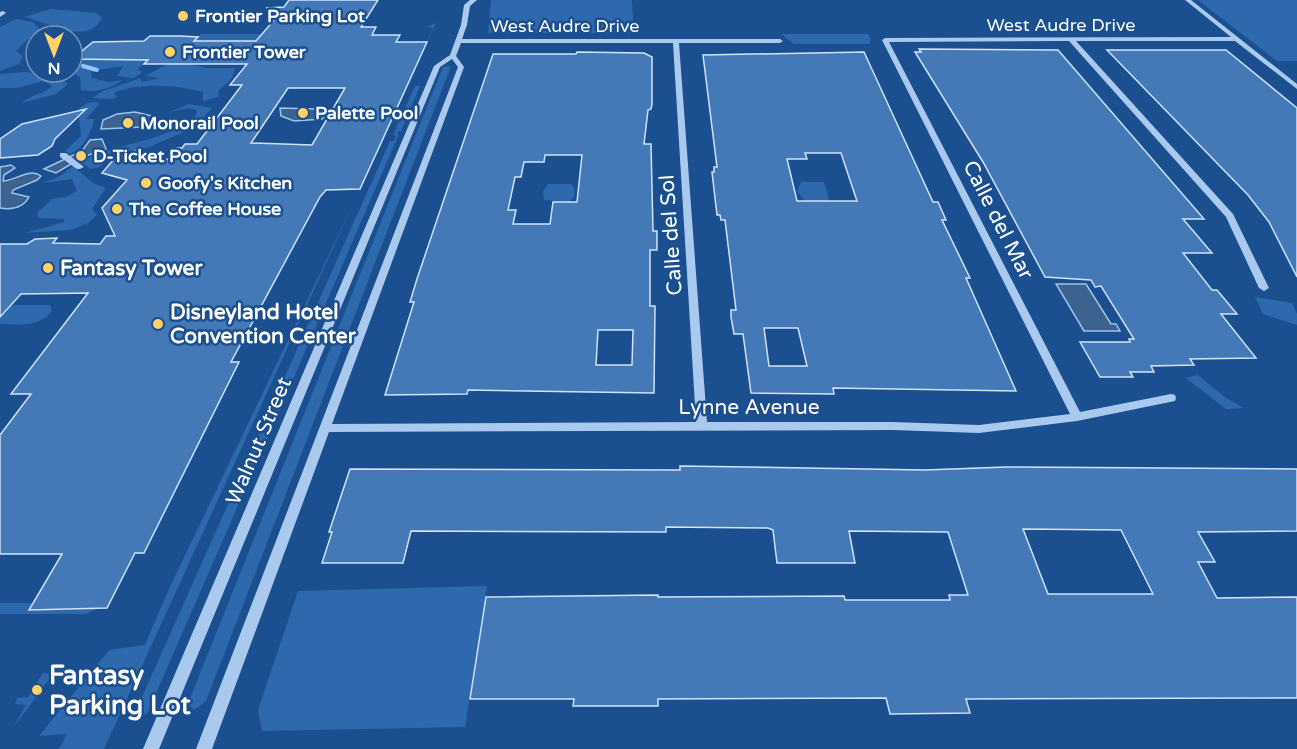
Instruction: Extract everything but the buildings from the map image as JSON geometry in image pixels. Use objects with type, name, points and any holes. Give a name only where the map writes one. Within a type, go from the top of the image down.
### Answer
[{"type":"street","points":[[460,0],[467,5],[474,0]]},
{"type":"street","points":[[1188,0],[1297,87]]},
{"type":"street","name":"Walnut Street","points":[[151,749],[437,66],[453,56],[467,5]]},
{"type":"street","name":"West Audre Drive","points":[[885,40],[1237,39]]},
{"type":"street","name":"Calle del Mar","points":[[885,40],[1077,417]]},
{"type":"street","points":[[1071,40],[1221,204],[1230,216],[1264,288]]},
{"type":"street","name":"West Audre Drive","points":[[458,41],[780,41]]},
{"type":"street","name":"Calle del Sol","points":[[676,41],[702,426]]},
{"type":"street","name":"Walnut Street","points":[[204,749],[461,67],[453,56]]},
{"type":"street","points":[[63,155],[80,167]]},
{"type":"street","name":"Lynne Avenue","points":[[324,428],[893,426],[979,429],[1077,417],[1171,398]]},
{"type":"shaded area","points":[[491,0],[632,0],[634,33],[488,33]]},
{"type":"shaded area","points":[[1198,0],[1297,0],[1297,61],[1277,61]]},
{"type":"shaded area","points":[[51,9],[96,13],[102,17],[96,26],[84,31],[84,24],[47,24],[24,17]]},
{"type":"shaded area","points":[[16,19],[35,24],[24,24],[24,43],[16,51],[23,56],[19,64],[0,71],[0,27]]},
{"type":"shaded area","points":[[436,23],[408,84],[433,28],[427,27]]},
{"type":"shaded area","points":[[201,34],[268,34],[265,41],[194,41]]},
{"type":"shaded area","points":[[781,34],[868,34],[871,39],[869,44],[794,44]]},
{"type":"shaded area","points":[[84,60],[148,60],[138,69],[142,72],[133,78],[117,76],[123,66],[97,70],[91,73],[92,78],[109,82],[123,80],[98,91],[81,90],[81,84],[84,84]]},
{"type":"shaded area","points":[[170,63],[191,64],[206,68],[236,68],[231,79],[219,90],[218,97],[203,101],[203,92],[158,86],[123,90],[114,93],[117,97],[113,99],[92,98],[103,91],[141,78],[141,82],[160,78],[145,76]]},
{"type":"shaded area","points":[[451,66],[206,701],[194,710],[189,705],[189,701],[443,67]]},
{"type":"shaded area","points":[[24,72],[24,84],[32,84],[17,88],[0,88],[0,74]]},
{"type":"shaded area","points":[[48,84],[68,84],[56,94],[22,103],[45,91],[52,86]]},
{"type":"shaded area","points":[[408,84],[377,154],[356,197]]},
{"type":"shaded area","points":[[415,86],[420,86],[401,131],[398,131],[397,134],[399,134],[278,414],[273,415],[270,422],[274,423],[147,714],[134,715],[390,141],[394,141],[396,136],[393,135]]},
{"type":"shaded area","points":[[87,103],[99,104],[86,119],[94,119],[89,134],[83,144],[70,154],[65,151],[81,136],[78,109]]},
{"type":"shaded area","points":[[189,104],[212,108],[203,118],[182,133],[149,147],[110,158],[100,167],[90,169],[81,162],[95,155],[171,131],[197,114],[196,110],[188,108],[170,112]]},
{"type":"shaded area","name":"Palette Pool","points":[[280,108],[315,109],[326,112],[326,115],[322,119],[294,121],[281,116]]},
{"type":"shaded area","name":"Monorail Pool","points":[[135,112],[157,117],[157,120],[144,127],[101,129],[103,120],[117,114]]},
{"type":"shaded area","name":"D-Ticket Pool","points":[[102,139],[106,149],[83,157],[56,173],[44,169],[82,151],[90,140]]},
{"type":"shaded area","points":[[11,165],[15,168],[4,175],[3,181],[32,173],[41,176],[13,190],[12,193],[29,197],[24,204],[9,209],[0,208],[0,167]]},
{"type":"shaded area","points":[[73,166],[93,183],[106,188],[92,209],[97,215],[88,223],[70,230],[24,233],[64,222],[64,219],[39,218],[37,213],[52,199],[65,197],[77,191],[72,179],[43,183],[60,176]]},
{"type":"shaded area","points":[[801,182],[824,182],[829,198],[827,201],[805,201],[797,191]]},
{"type":"shaded area","points":[[548,184],[571,184],[575,191],[573,198],[570,202],[544,200],[543,191]]},
{"type":"shaded area","points":[[356,197],[104,749],[59,749],[67,734],[39,736],[109,650],[145,645],[168,591]]},
{"type":"shaded area","points":[[1056,284],[1086,284],[1111,324],[1116,324],[1120,331],[1084,331]]},
{"type":"shaded area","points":[[1255,297],[1292,303],[1297,314],[1297,325],[1263,314]]},
{"type":"shaded area","points":[[0,305],[50,305],[52,311],[35,323],[0,324],[0,317],[8,308]]},
{"type":"shaded area","points":[[1198,375],[1226,398],[1244,408],[1226,409],[1186,378]]},
{"type":"shaded area","points":[[487,586],[465,727],[262,731],[258,710],[298,591]]},
{"type":"shaded area","points":[[0,603],[33,603],[30,610],[97,609],[86,614],[0,614]]},
{"type":"shaded area","points":[[43,673],[53,674],[13,728],[26,705],[15,704],[17,698],[28,697]]},
{"type":"waterway","points":[[84,66],[97,70]]},
{"type":"place","name":"Frontier Parking Lot","points":[[183,16]]},
{"type":"place","name":"Frontier Tower","points":[[170,52]]},
{"type":"place","name":"Palette Pool","points":[[303,113]]},
{"type":"place","name":"Monorail Pool","points":[[128,123]]},
{"type":"place","name":"D-Ticket Pool","points":[[81,156]]},
{"type":"place","name":"Goofy's Kitchen","points":[[146,183]]},
{"type":"place","name":"The Coffee House","points":[[117,209]]},
{"type":"place","name":"Fantasy Tower","points":[[48,268]]},
{"type":"place","name":"Disneyland Hotel Convention Center","points":[[158,324]]},
{"type":"place","name":"Fantasy Parking Lot","points":[[37,690]]}]
